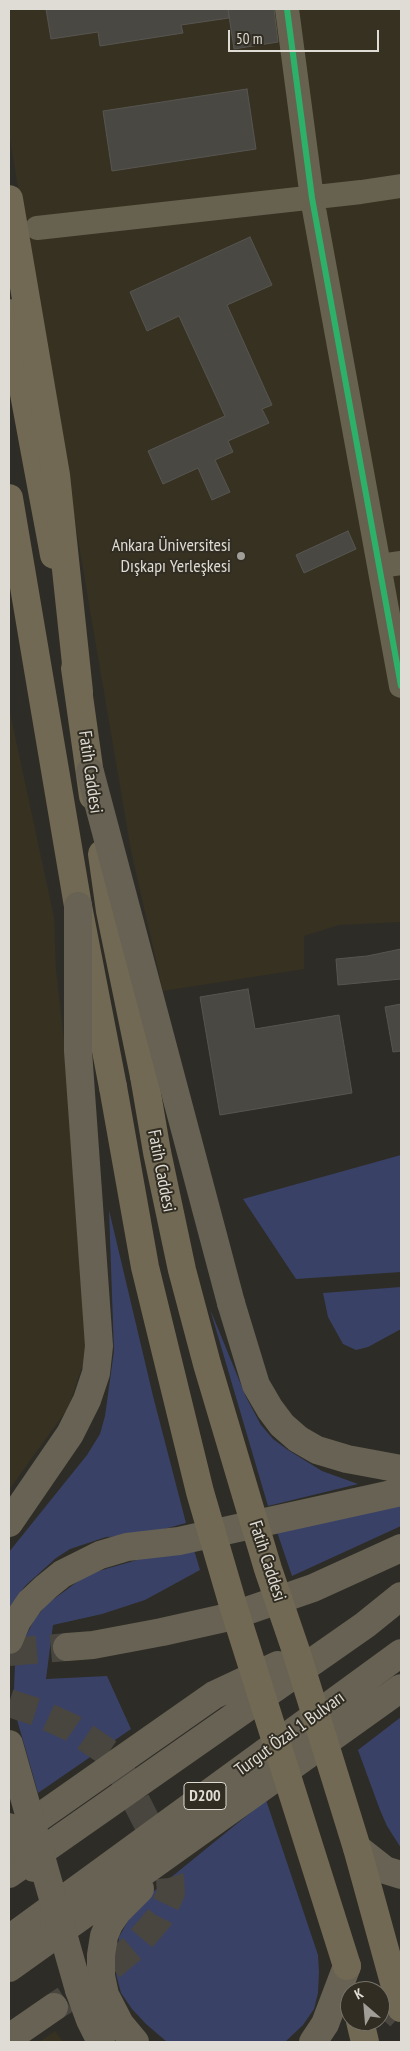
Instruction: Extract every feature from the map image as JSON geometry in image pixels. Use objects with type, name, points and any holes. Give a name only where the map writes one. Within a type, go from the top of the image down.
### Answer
[{"type":"highway","points":[[90,772],[230,1303],[256,1385],[282,1425],[298,1439],[317,1450],[347,1460],[401,1469]]},
{"type":"highway","points":[[9,1523],[70,1434],[87,1400],[96,1373],[99,1346],[78,1050],[78,906]]},
{"type":"highway","points":[[13,1631],[30,1602],[51,1582],[100,1554],[127,1547],[179,1541],[401,1492]]},
{"type":"highway","points":[[68,1647],[110,1642],[229,1617],[313,1588],[401,1548]]},
{"type":"highway","name":"D200","points":[[9,1874],[365,1625],[401,1596]]},
{"type":"highway","name":"D200","points":[[9,1838],[214,1695],[365,1625]]},
{"type":"highway","name":"Turgut Özal 1 Bulvarı","points":[[9,1939],[401,1653]]},
{"type":"highway","name":"Turgut Özal 1 Bulvarı","points":[[9,1968],[401,1688]]},
{"type":"highway","points":[[9,1744],[79,1990],[90,2020],[102,2042]]},
{"type":"highway","points":[[9,1827],[53,1899]]},
{"type":"highway","points":[[135,2042],[116,2017],[106,1995],[101,1976],[100,1955],[104,1936],[118,1910],[190,1838]]},
{"type":"highway","points":[[357,1848],[385,1870],[401,1875]]},
{"type":"highway","points":[[313,2042],[350,1978]]},
{"type":"highway","points":[[9,2038],[54,2007]]},
{"type":"main road","points":[[9,199],[56,475],[79,692]]},
{"type":"main road","name":"Fatih Caddesi","points":[[9,313],[79,692],[110,911],[182,1270],[246,1497],[357,1848],[401,2008]]},
{"type":"main road","name":"Fatih Caddesi","points":[[9,498],[41,698],[113,1087],[144,1267],[177,1406],[200,1492],[233,1605],[350,1978]]},
{"type":"main road","points":[[9,574],[41,698]]},
{"type":"street","points":[[287,9],[312,198],[391,565],[401,686]]},
{"type":"street","points":[[37,228],[312,198],[401,186]]},
{"type":"shaded area","name":"Ankara Üniversitesi Dışkapı Yerleşkesi","points":[[9,9],[401,9],[401,922],[339,925],[304,936],[304,969],[163,991],[131,851],[9,134]]},
{"type":"shaded area","points":[[9,708],[54,917],[56,970],[67,1066],[88,1350],[68,1408],[9,1490]]},
{"type":"shaded area","points":[[401,1155],[401,1272],[296,1279],[243,1199]]},
{"type":"shaded area","points":[[109,1210],[153,1396],[186,1523],[129,1536],[106,1537],[70,1549],[56,1558],[25,1586],[9,1608],[9,1552],[87,1455],[100,1434],[105,1416],[114,1351]]},
{"type":"shaded area","points":[[401,1287],[401,1329],[368,1347],[356,1350],[343,1344],[328,1317],[323,1293]]},
{"type":"shaded area","points":[[210,1309],[246,1397],[261,1425],[273,1439],[322,1471],[358,1484],[268,1506]]},
{"type":"shaded area","points":[[401,1504],[401,1526],[292,1576],[277,1532]]},
{"type":"shaded area","points":[[194,1550],[200,1570],[145,1600],[102,1614],[53,1625],[46,1679],[107,1676],[131,1729],[38,1793],[14,1709],[15,1666],[21,1646],[34,1620],[47,1604],[88,1574],[144,1558]]},
{"type":"shaded area","points":[[401,1717],[401,1848],[387,1826],[358,1750]]},
{"type":"shaded area","points":[[266,1800],[318,1955],[318,1993],[314,2009],[303,2025],[285,2042],[167,2042],[146,2024],[121,1993],[116,1974],[119,1937],[137,1905]]},
{"type":"shaded area","points":[[55,2031],[63,2042],[39,2042]]},
{"type":"building","points":[[46,9],[228,9],[229,18],[181,25],[183,33],[100,46],[98,32],[51,39]]},
{"type":"building","points":[[228,9],[274,9],[278,42],[234,49]]},
{"type":"building","points":[[247,89],[256,149],[112,171],[103,111]]},
{"type":"building","points":[[250,237],[272,285],[227,305],[272,405],[262,409],[269,423],[228,441],[233,452],[215,460],[230,492],[212,500],[198,468],[163,484],[148,451],[225,416],[179,316],[147,331],[130,292]]},
{"type":"building","points":[[348,531],[356,549],[304,573],[296,555]]},
{"type":"building","points":[[401,949],[401,979],[338,985],[336,959],[367,956]]},
{"type":"building","points":[[248,989],[255,1029],[339,1015],[352,1093],[220,1115],[200,997]]},
{"type":"building","points":[[401,1004],[401,1051],[393,1052],[385,1007]]},
{"type":"tunnel","points":[[9,1652],[67,1647]]},
{"type":"tunnel","points":[[9,1703],[37,1712],[72,1728],[113,1756],[159,1846],[170,1878],[171,1893],[159,1918],[135,1946],[95,1980],[54,2007]]},
{"type":"tunnel","points":[[390,2006],[401,1994]]},
{"type":"cycle path","points":[[287,9],[312,198],[401,686]]},
{"type":"place","name":"Ankara Üniversitesi Dışkapı Yerleşkesi","points":[[241,556]]}]
